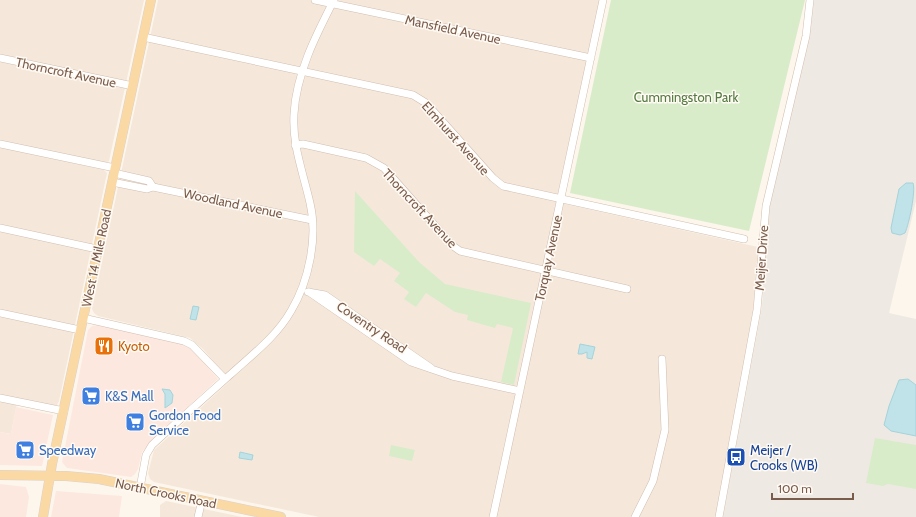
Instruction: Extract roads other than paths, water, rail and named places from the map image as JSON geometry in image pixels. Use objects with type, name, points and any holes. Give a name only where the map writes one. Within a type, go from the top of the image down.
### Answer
[{"type":"main road","name":"West 14 Mile Road","points":[[43,517],[80,330],[151,0]]},
{"type":"main road","name":"North Crooks Road","points":[[0,475],[94,478],[281,517]]},
{"type":"street","name":"Mansfield Avenue","points":[[315,0],[333,2],[591,58]]},
{"type":"street","name":"Torquay Avenue","points":[[493,517],[603,0]]},
{"type":"street","name":"Meijer Drive","points":[[719,517],[757,310],[766,206],[806,36],[810,0]]},
{"type":"street","points":[[140,488],[146,455],[152,445],[263,346],[280,328],[292,310],[302,290],[309,264],[312,220],[310,204],[295,145],[294,113],[303,71],[313,43],[333,2]]},
{"type":"street","name":"Elmhurst Avenue","points":[[143,37],[407,93],[418,97],[426,103],[498,183],[509,188],[744,239]]},
{"type":"street","name":"Thorncroft Avenue","points":[[0,58],[133,86]]},
{"type":"street","name":"Woodland Avenue","points":[[0,144],[114,174],[147,189],[153,187],[312,220]]},
{"type":"street","name":"Thorncroft Avenue","points":[[295,145],[302,144],[373,161],[384,168],[457,249],[469,254],[545,270],[627,290]]},
{"type":"street","points":[[0,228],[97,249]]},
{"type":"street","name":"Coventry Road","points":[[302,290],[309,292],[398,355],[411,362],[452,376],[520,391]]},
{"type":"street","points":[[0,313],[80,330]]},
{"type":"street","points":[[83,318],[184,341],[192,345],[225,379]]},
{"type":"street","points":[[635,517],[652,481],[665,430],[662,359]]},
{"type":"street","points":[[0,398],[64,411]]},
{"type":"street","points":[[198,517],[202,500]]},
{"type":"water","points":[[906,183],[913,183],[913,200],[907,229],[905,233],[900,235],[892,233],[891,228],[899,189]]},
{"type":"water","points":[[193,306],[199,307],[196,320],[190,319]]},
{"type":"water","points":[[580,344],[595,347],[592,359],[587,358],[587,352],[578,354]]},
{"type":"water","points":[[908,379],[916,385],[916,436],[891,431],[884,425],[889,406],[899,380]]},
{"type":"water","points":[[162,389],[170,390],[173,395],[172,403],[165,408],[165,394]]},
{"type":"water","points":[[240,452],[253,455],[252,460],[239,458]]},
{"type":"place","name":"Kyoto","points":[[104,346]]},
{"type":"place","name":"K&S Mall","points":[[91,396]]},
{"type":"place","name":"Gordon Food Service","points":[[135,422]]},
{"type":"place","name":"Speedway","points":[[25,450]]},
{"type":"place","name":"Meijer / Crooks (WB)","points":[[736,457]]},
{"type":"park label","name":"Cummingston Park","points":[[686,97]]}]
